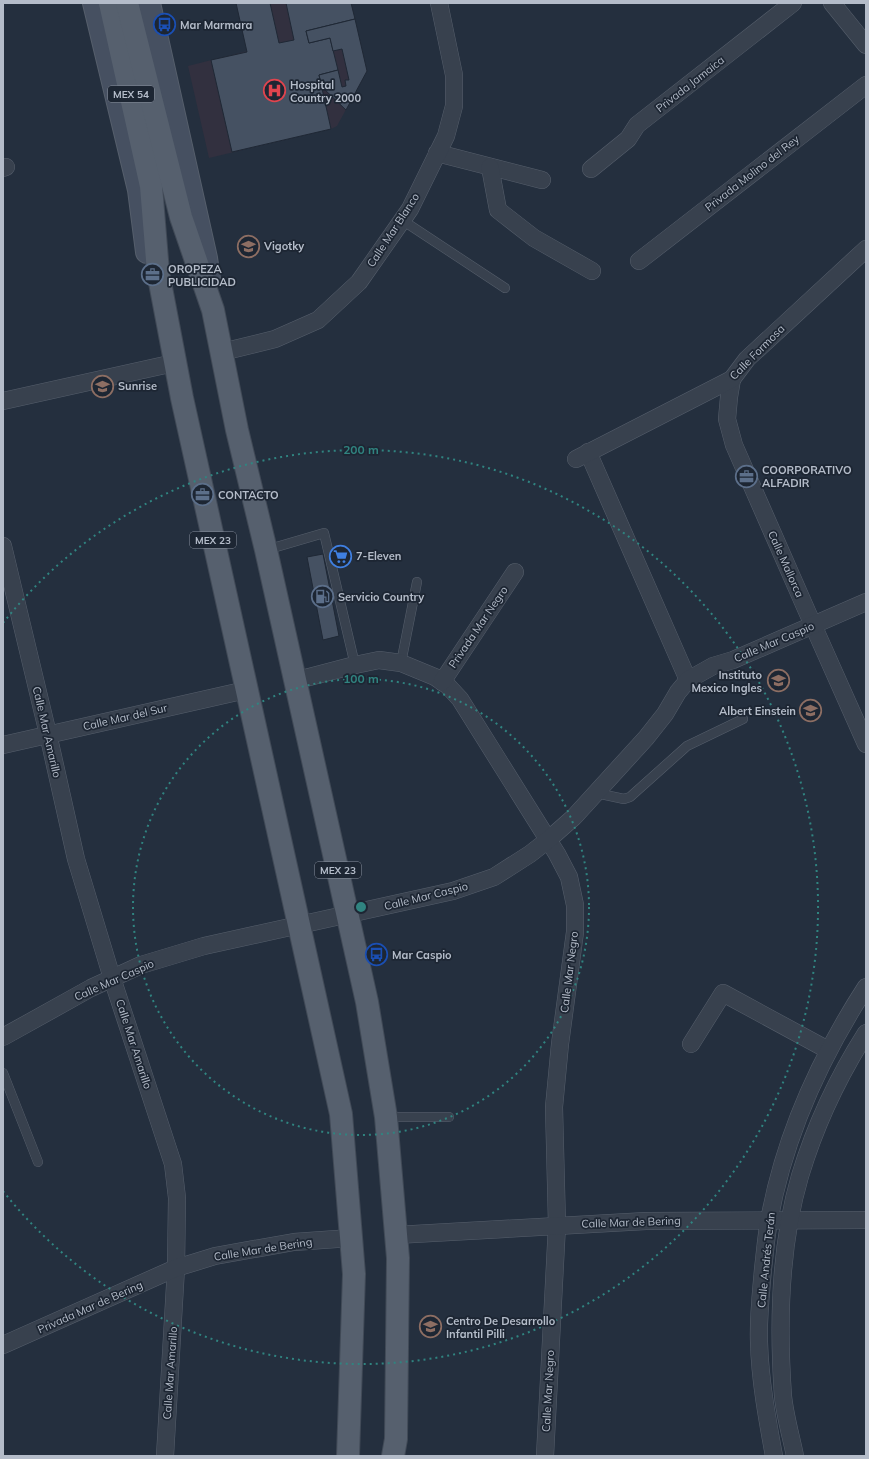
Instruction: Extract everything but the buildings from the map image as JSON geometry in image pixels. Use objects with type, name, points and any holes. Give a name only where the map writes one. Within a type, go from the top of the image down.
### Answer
[{"type":"main road","name":"MEX 23","points":[[94,3],[139,190],[154,308],[165,365],[171,387],[176,394],[182,398]]},
{"type":"main road","name":"MEX 54","points":[[110,3],[151,186],[158,272]]},
{"type":"main road","name":"MEX 54","points":[[127,3],[181,217],[213,310]]},
{"type":"main road","name":"MEX 23","points":[[149,3],[206,258],[213,310],[237,430],[266,550],[294,681],[367,1002],[386,1117],[398,1258],[395,1450]]},
{"type":"main road","name":"MEX 23","points":[[158,272],[182,398],[341,1114],[354,1274],[348,1456]]},
{"type":"street","name":"Calle Mar Blanco","points":[[222,352],[275,339],[318,320],[359,282],[410,208],[446,136],[454,106],[454,74],[439,3]]},
{"type":"street","name":"Privada Jamaica","points":[[591,169],[628,139],[637,125],[793,3]]},
{"type":"street","points":[[832,3],[866,45]]},
{"type":"street","name":"Privada Molino del Rey","points":[[639,261],[866,85]]},
{"type":"street","points":[[437,154],[542,180]]},
{"type":"street","points":[[490,167],[498,210],[534,238],[592,271]]},
{"type":"street","name":"Calle Formosa","points":[[688,680],[582,455],[732,378],[747,359],[866,249]]},
{"type":"street","points":[[3,401],[165,365]]},
{"type":"street","name":"Calle Mallorca","points":[[732,378],[727,419],[734,446],[866,744]]},
{"type":"street","name":"Calle Mar Amarillo","points":[[3,546],[76,859],[112,978],[173,1164],[177,1198],[176,1268],[165,1456]]},
{"type":"street","name":"Privada Mar Negro","points":[[442,682],[515,572]]},
{"type":"street","name":"Calle Mar Caspio","points":[[3,1036],[91,988],[141,965],[204,946],[453,891],[494,877],[530,854],[574,818],[646,738],[665,714],[678,692],[688,680],[713,666],[733,660],[866,602]]},
{"type":"street","name":"Calle Mar Negro","points":[[294,681],[355,664],[379,660],[401,663],[435,677],[447,685],[460,699],[557,854],[569,877],[575,905],[576,932],[560,1044],[554,1107],[557,1225],[545,1456]]},
{"type":"street","name":"Calle Mar del Sur","points":[[3,745],[246,690]]},
{"type":"street","name":"Calle Andrés Terán","points":[[774,1456],[764,1401],[759,1341],[761,1288],[769,1220],[785,1157],[801,1112],[828,1050],[847,1016],[866,987]]},
{"type":"street","points":[[691,1044],[723,993],[828,1050]]},
{"type":"street","name":"Calle Andrés Terán","points":[[795,1456],[783,1398],[782,1288],[787,1238],[800,1176],[822,1116],[852,1055],[866,1033]]},
{"type":"street","name":"Calle Mar de Bering","points":[[396,1235],[646,1221],[866,1220]]},
{"type":"street","name":"Calle Mar de Bering","points":[[176,1268],[215,1256],[294,1242],[351,1238]]},
{"type":"street","name":"Privada Mar de Bering","points":[[3,1345],[176,1268]]},
{"type":"lane","points":[[402,220],[505,288]]},
{"type":"lane","points":[[266,550],[324,533],[355,664]]},
{"type":"lane","points":[[401,663],[417,582]]},
{"type":"lane","points":[[596,793],[624,799],[630,797],[687,746],[743,720]]},
{"type":"lane","points":[[3,1073],[38,1162]]},
{"type":"lane","points":[[386,1117],[449,1117]]},
{"type":"shaded area","name":"Hospital Country 2000","points":[[236,3],[351,3],[367,71],[337,126],[331,129],[209,158],[188,66],[247,51]]},
{"type":"place","name":"Mar Marmara","points":[[165,25]]},
{"type":"place","name":"Hospital Country 2000","points":[[275,91]]},
{"type":"place","name":"Vigotky","points":[[249,246]]},
{"type":"place","name":"OROPEZA PUBLICIDAD","points":[[152,275]]},
{"type":"place","name":"Sunrise","points":[[103,386]]},
{"type":"place","name":"COORPORATIVO ALFADIR","points":[[746,476]]},
{"type":"place","name":"CONTACTO","points":[[202,495]]},
{"type":"place","name":"7-Eleven","points":[[340,556]]},
{"type":"place","name":"Servicio Country","points":[[323,597]]},
{"type":"place","name":"Instituto Mexico Ingles","points":[[778,681]]},
{"type":"place","name":"Albert Einstein","points":[[811,711]]},
{"type":"place","name":"Mar Caspio","points":[[377,955]]},
{"type":"place","name":"Centro De Desarrollo Infantil Pilli","points":[[430,1327]]}]
